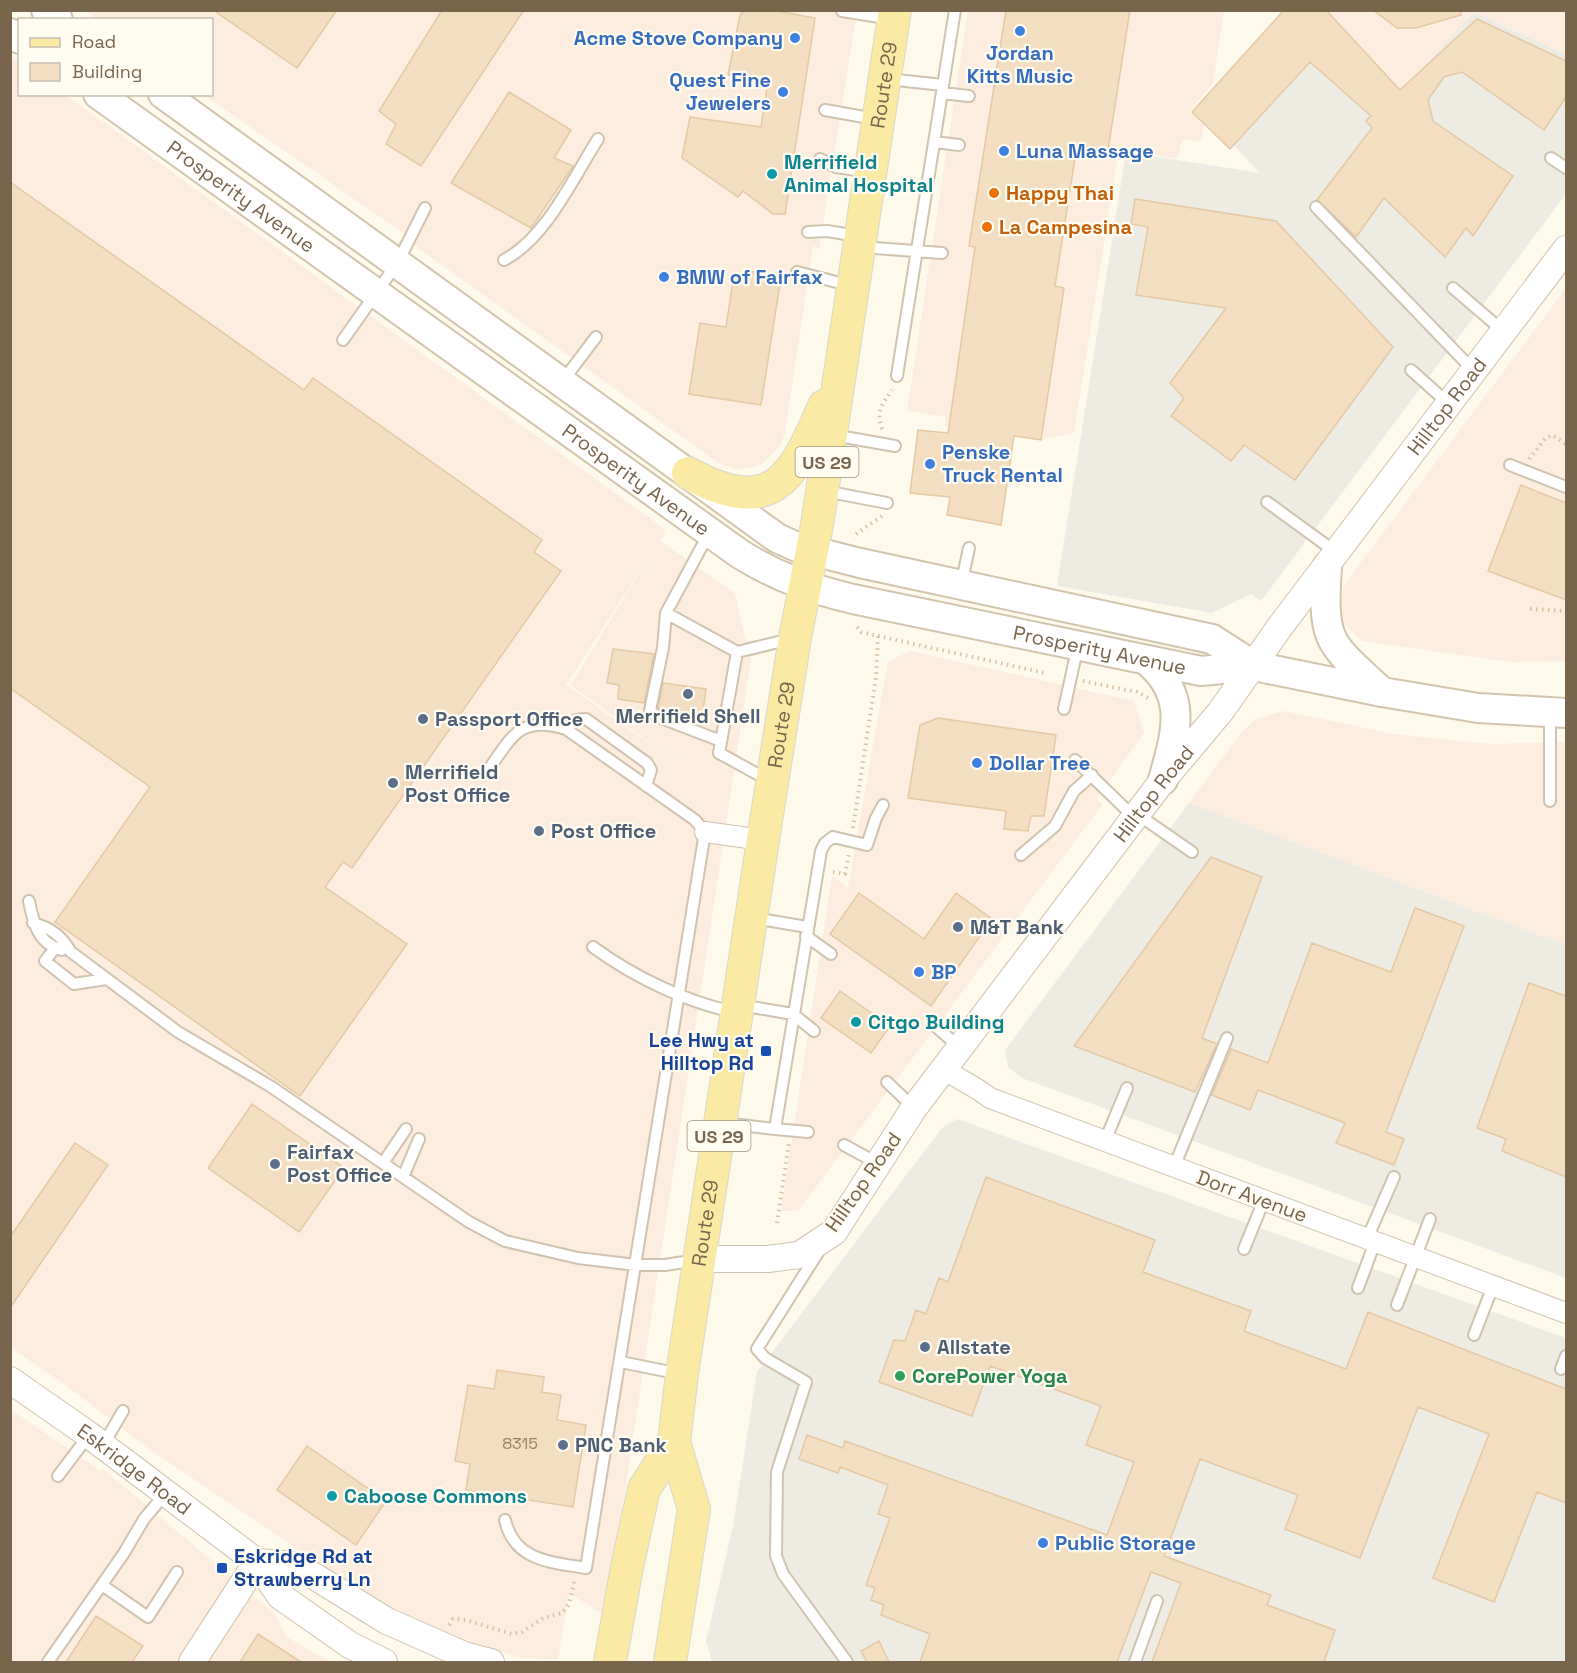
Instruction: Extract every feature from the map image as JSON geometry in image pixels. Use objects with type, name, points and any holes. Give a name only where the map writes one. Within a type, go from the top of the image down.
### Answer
[{"type":"main road","name":"Route 29","points":[[670,1662],[694,1509],[674,1442],[682,1374],[750,918],[795,638],[822,491],[894,15]]},
{"type":"main road","name":"Prosperity Avenue","points":[[101,96],[710,532],[768,572],[805,588],[1201,671],[1254,666],[1382,692],[1479,708],[1558,713]]},
{"type":"main road","name":"Prosperity Avenue","points":[[166,96],[777,538],[812,552],[1212,639],[1254,666]]},
{"type":"main road","points":[[688,473],[728,491],[750,493],[776,485],[790,473],[803,453],[839,372]]},
{"type":"main road","points":[[1332,560],[1325,613],[1328,635],[1345,658],[1382,692]]},
{"type":"main road","points":[[1146,660],[1166,680],[1175,701],[1175,730],[1163,780]]},
{"type":"main road","name":"Route 29","points":[[610,1662],[644,1489],[674,1442]]},
{"type":"street","name":"Hilltop Road","points":[[700,1259],[768,1259],[799,1255],[834,1232],[914,1107],[943,1068],[1135,816],[1254,666],[1279,628],[1566,249]]},
{"type":"street","points":[[705,832],[763,840]]},
{"type":"street","name":"Dorr Avenue","points":[[943,1068],[962,1083],[977,1088],[990,1098],[1566,1313]]},
{"type":"street","name":"Eskridge Road","points":[[10,1380],[96,1440],[257,1562],[280,1596],[350,1645],[384,1662]]},
{"type":"street","points":[[192,1662],[257,1562],[296,1565],[387,1621],[465,1655],[491,1662]]},
{"type":"lane","points":[[897,375],[955,10]]},
{"type":"lane","points":[[842,11],[894,15]]},
{"type":"lane","points":[[884,79],[969,96]]},
{"type":"lane","points":[[825,110],[877,119]]},
{"type":"lane","points":[[504,260],[517,253],[536,237],[598,139]]},
{"type":"lane","points":[[935,142],[959,145]]},
{"type":"lane","points":[[1551,158],[1566,168]]},
{"type":"lane","points":[[820,159],[836,167],[869,172]]},
{"type":"lane","points":[[1316,207],[1474,371]]},
{"type":"lane","points":[[343,339],[398,262],[425,208]]},
{"type":"lane","points":[[808,232],[827,231],[858,242],[942,253]]},
{"type":"lane","points":[[797,272],[852,286]]},
{"type":"lane","points":[[1454,288],[1503,332]]},
{"type":"lane","points":[[562,382],[596,337]]},
{"type":"lane","points":[[1411,370],[1449,404]]},
{"type":"lane","points":[[831,434],[895,446]]},
{"type":"lane","points":[[1510,465],[1566,488]]},
{"type":"lane","points":[[822,491],[886,509]]},
{"type":"lane","points":[[1267,502],[1332,560]]},
{"type":"lane","points":[[710,532],[666,613],[663,648],[651,710],[656,716],[721,741]]},
{"type":"lane","points":[[961,585],[969,548]]},
{"type":"lane","points":[[666,613],[737,651],[795,638]]},
{"type":"lane","points":[[1064,709],[1078,645]]},
{"type":"lane","points":[[737,651],[719,753],[772,782]]},
{"type":"lane","points":[[1550,801],[1558,713]]},
{"type":"lane","points":[[566,729],[576,720],[586,718],[648,763],[651,770],[646,786]]},
{"type":"lane","points":[[486,773],[517,730],[533,723],[547,723],[566,729],[695,820],[705,832],[621,1362],[582,1567],[535,1559],[509,1538],[505,1520]]},
{"type":"lane","points":[[1075,760],[1135,816],[1192,852]]},
{"type":"lane","points":[[1021,855],[1055,826],[1074,791],[1092,775]]},
{"type":"lane","points":[[775,1129],[806,931],[825,843],[833,837],[867,845],[883,805]]},
{"type":"lane","points":[[29,901],[33,923],[40,936],[55,948],[71,952]]},
{"type":"lane","points":[[750,918],[806,931],[831,954]]},
{"type":"lane","points":[[33,923],[48,927],[62,938],[71,952],[178,1032],[270,1086],[469,1222],[505,1241],[567,1256],[636,1265],[665,1265],[700,1259]]},
{"type":"lane","points":[[593,947],[635,974],[702,1005],[794,1014],[814,1031]]},
{"type":"lane","points":[[55,948],[45,961],[74,984],[106,979]]},
{"type":"lane","points":[[933,1024],[959,1047]]},
{"type":"lane","points":[[1174,1167],[1227,1038]]},
{"type":"lane","points":[[887,1082],[914,1107]]},
{"type":"lane","points":[[1105,1141],[1127,1088]]},
{"type":"lane","points":[[720,1122],[808,1132]]},
{"type":"lane","points":[[383,1163],[406,1129]]},
{"type":"lane","points":[[403,1177],[419,1139]]},
{"type":"lane","points":[[844,1145],[878,1163]]},
{"type":"lane","points":[[1358,1288],[1371,1240],[1394,1177]]},
{"type":"lane","points":[[1244,1249],[1264,1200]]},
{"type":"lane","points":[[1397,1305],[1430,1219]]},
{"type":"lane","points":[[834,1232],[805,1270],[757,1349],[765,1358],[806,1383],[777,1472],[776,1556],[783,1575],[847,1662]]},
{"type":"lane","points":[[1474,1335],[1493,1286]]},
{"type":"lane","points":[[1561,1369],[1566,1356]]},
{"type":"lane","points":[[621,1362],[682,1374]]},
{"type":"lane","points":[[58,1476],[123,1411]]},
{"type":"lane","points":[[48,1662],[102,1585],[144,1519],[165,1493]]},
{"type":"lane","points":[[102,1585],[148,1617],[177,1572]]},
{"type":"lane","points":[[1135,1662],[1157,1602]]},
{"type":"path","points":[[883,444],[879,412],[897,375]]},
{"type":"path","points":[[1521,470],[1545,438],[1552,435],[1566,444]]},
{"type":"path","points":[[856,534],[886,509]]},
{"type":"path","points":[[1530,609],[1566,611]]},
{"type":"path","points":[[850,616],[861,632],[1045,673]]},
{"type":"path","points":[[851,840],[876,677],[878,636]]},
{"type":"path","points":[[1082,681],[1137,692],[1149,699],[1155,708]]},
{"type":"path","points":[[448,1625],[453,1620],[459,1619],[512,1634],[522,1632],[543,1618],[562,1613],[569,1604],[582,1567]]},
{"type":"shaded area","points":[[85,11],[857,11],[819,249],[813,246],[785,432],[781,445],[763,463],[751,468],[736,469],[720,464],[408,241],[410,238],[205,96],[213,96],[213,18],[96,18]]},
{"type":"shaded area","points":[[968,11],[1224,11],[1213,83],[1190,111],[1204,125],[1201,141],[1182,140],[1178,159],[1119,149],[1074,433],[1041,440],[945,426],[946,417],[907,411]]},
{"type":"shaded area","points":[[1287,11],[1401,92],[1474,12],[1566,55],[1566,194],[1261,601],[1251,594],[1212,613],[1057,586],[1126,152],[1260,173],[1197,106]]},
{"type":"shaded area","points":[[1325,11],[1566,11],[1566,55],[1474,12],[1401,93]]},
{"type":"shaded area","points":[[10,54],[18,60],[18,96],[67,96],[666,530],[660,541],[735,593],[746,641],[754,640],[606,1616],[569,1593],[558,1660],[523,1658],[476,1645],[416,1620],[345,1581],[155,1453],[64,1384],[11,1348]],"holes":[[[649,557],[571,685],[679,764],[566,685]]]},
{"type":"shaded area","points":[[1566,288],[1566,661],[1510,662],[1362,641],[1339,619],[1343,586]]},
{"type":"shaded area","points":[[911,651],[1134,701],[1144,733],[1096,799],[1103,804],[798,1211],[781,1211],[832,876],[848,888],[888,661]]},
{"type":"shaded area","points":[[1284,711],[1394,734],[1490,744],[1566,742],[1566,945],[1189,803],[1239,735],[1256,719]]},
{"type":"shaded area","points":[[1189,803],[1566,945],[1566,1278],[1022,1078],[1008,1067],[1005,1050]]},
{"type":"shaded area","points":[[957,1119],[1566,1338],[1566,1662],[712,1662],[706,1641],[733,1526],[757,1372],[942,1128]]},
{"type":"shaded area","points":[[10,1409],[101,1471],[103,1469],[274,1613],[287,1637],[330,1662],[11,1662]]},
{"type":"building","points":[[213,10],[337,10],[297,68]]},
{"type":"building","points":[[442,10],[524,10],[421,166],[386,144],[396,124],[379,111]]},
{"type":"building","points":[[745,10],[772,10],[815,18],[785,214],[773,214],[743,191],[738,197],[682,158],[690,117],[761,127],[768,81],[728,75],[740,15]]},
{"type":"building","points":[[1006,10],[1130,10],[1108,150],[1077,145],[1055,286],[1064,288],[1041,440],[1014,436],[1001,525],[947,515],[950,497],[910,493],[918,430],[948,433],[975,247],[969,246]]},
{"type":"building","points":[[1284,10],[1326,10],[1400,90],[1477,19],[1566,61],[1566,97],[1544,130],[1462,72],[1444,77],[1428,100],[1433,121],[1513,176],[1473,236],[1466,228],[1445,257],[1384,198],[1356,237],[1317,200],[1372,128],[1366,121],[1371,116],[1310,62],[1230,149],[1192,112]]},
{"type":"building","points":[[1373,10],[1460,10],[1461,15],[1416,28],[1397,28]]},
{"type":"building","points":[[509,92],[571,130],[554,158],[573,166],[531,228],[451,183]]},
{"type":"building","points":[[10,182],[304,390],[313,378],[542,540],[534,552],[561,571],[352,868],[343,862],[325,887],[407,944],[300,1096],[55,922],[150,787],[10,688]]},
{"type":"building","points":[[1135,199],[1276,221],[1393,347],[1295,480],[1244,445],[1231,461],[1171,416],[1184,398],[1170,383],[1226,308],[1136,295],[1148,227],[1131,224]]},
{"type":"building","points":[[748,271],[781,277],[761,405],[689,394],[700,323],[726,327],[733,281],[746,283]]},
{"type":"building","points":[[1521,485],[1566,503],[1566,600],[1488,571]]},
{"type":"building","points":[[613,649],[654,654],[644,703],[618,699],[619,685],[607,683]]},
{"type":"building","points":[[663,683],[706,689],[702,719],[660,710],[658,708]]},
{"type":"building","points":[[938,718],[1056,735],[1044,816],[1031,816],[1028,831],[1004,829],[1006,811],[908,798],[920,725]]},
{"type":"building","points":[[1211,857],[1262,877],[1202,1038],[1217,1044],[1195,1092],[1074,1046]]},
{"type":"building","name":"BP","points":[[859,893],[924,939],[956,893],[992,919],[931,1006],[830,934]]},
{"type":"building","points":[[1415,908],[1464,926],[1386,1132],[1404,1139],[1394,1165],[1336,1143],[1345,1123],[1258,1090],[1250,1110],[1212,1095],[1231,1049],[1268,1063],[1312,943],[1391,972]]},
{"type":"building","points":[[1529,983],[1566,996],[1566,1177],[1502,1151],[1506,1139],[1477,1128]]},
{"type":"building","name":"Citgo Building","points":[[840,991],[890,1026],[871,1053],[821,1018]]},
{"type":"building","points":[[252,1104],[344,1168],[299,1232],[208,1168]]},
{"type":"building","points":[[75,1143],[108,1165],[10,1308],[10,1237]]},
{"type":"building","points":[[986,1177],[1155,1240],[1143,1272],[1251,1311],[1244,1331],[1346,1369],[1368,1312],[1566,1389],[1566,1503],[1537,1492],[1494,1602],[1433,1578],[1489,1434],[1418,1407],[1360,1558],[1285,1529],[1298,1495],[1200,1459],[1164,1556],[1271,1595],[1267,1605],[1335,1630],[1324,1662],[1152,1662],[1181,1583],[1151,1572],[1117,1662],[920,1662],[930,1634],[881,1615],[884,1605],[871,1600],[875,1588],[866,1585],[890,1518],[878,1514],[888,1485],[840,1467],[838,1473],[799,1459],[807,1435],[843,1448],[845,1441],[1107,1535],[1134,1462],[1086,1445],[1101,1406],[990,1366],[972,1416],[879,1382],[894,1340],[905,1341],[916,1310],[926,1314],[939,1278],[948,1282]]},
{"type":"building","points":[[497,1370],[544,1377],[542,1392],[561,1395],[557,1420],[586,1425],[573,1507],[466,1490],[470,1464],[455,1461],[468,1385],[494,1389]]},
{"type":"building","name":"Caboose Commons","points":[[307,1446],[386,1501],[356,1545],[277,1490]]},
{"type":"building","points":[[96,1616],[143,1646],[132,1662],[66,1662]]},
{"type":"building","points":[[258,1634],[301,1662],[240,1662]]},
{"type":"building","points":[[879,1641],[889,1662],[867,1662],[861,1651]]},
{"type":"place","name":"Jordan Kitts Music","points":[[1020,31]]},
{"type":"place","name":"Acme Stove Company","points":[[795,38]]},
{"type":"place","name":"Quest Fine Jewelers","points":[[783,92]]},
{"type":"place","name":"Luna Massage","points":[[1004,151]]},
{"type":"place","name":"Merrifield Animal Hospital","points":[[772,174]]},
{"type":"place","name":"Happy Thai","points":[[994,193]]},
{"type":"place","name":"La Campesina","points":[[987,227]]},
{"type":"place","name":"BMW of Fairfax","points":[[664,277]]},
{"type":"place","name":"Penske Truck Rental","points":[[930,464]]},
{"type":"place","name":"Merrifield Shell","points":[[688,694]]},
{"type":"place","name":"Passport Office","points":[[423,719]]},
{"type":"place","name":"Dollar Tree","points":[[977,763]]},
{"type":"place","name":"Merrifield Post Office","points":[[393,783]]},
{"type":"place","name":"Post Office","points":[[539,831]]},
{"type":"place","name":"M&T Bank","points":[[958,927]]},
{"type":"place","name":"BP","points":[[919,972]]},
{"type":"place","name":"Citgo Building","points":[[856,1022]]},
{"type":"place","name":"Lee Hwy at Hilltop Rd","points":[[766,1051]]},
{"type":"place","name":"Fairfax Post Office","points":[[275,1164]]},
{"type":"place","name":"Allstate","points":[[925,1347]]},
{"type":"place","name":"CorePower Yoga","points":[[900,1376]]},
{"type":"place","name":"PNC Bank","points":[[563,1445]]},
{"type":"place","name":"Caboose Commons","points":[[332,1496]]},
{"type":"place","name":"Public Storage","points":[[1043,1543]]},
{"type":"place","name":"Eskridge Rd at Strawberry Ln","points":[[222,1568]]}]
